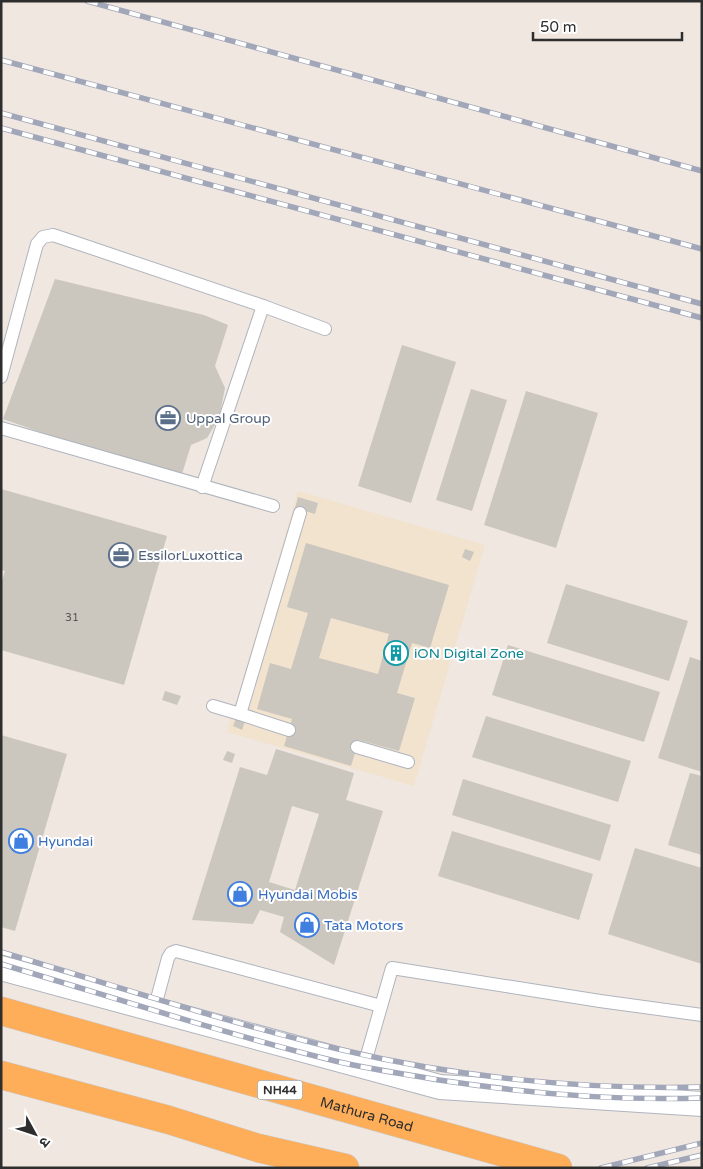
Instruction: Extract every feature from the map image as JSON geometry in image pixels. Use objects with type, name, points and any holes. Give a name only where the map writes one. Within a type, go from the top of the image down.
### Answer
[{"type":"highway","name":"Mathura Road","points":[[1,1011],[558,1168]]},
{"type":"highway","points":[[1,1075],[169,1120],[258,1148],[346,1168]]},
{"type":"street","points":[[1,968],[440,1087],[702,1104]]},
{"type":"lane","points":[[1,377],[37,244],[43,237],[53,235],[325,329]]},
{"type":"lane","points":[[202,487],[263,306]]},
{"type":"lane","points":[[1,428],[273,506]]},
{"type":"lane","points":[[240,714],[300,513]]},
{"type":"lane","points":[[213,706],[289,730]]},
{"type":"lane","points":[[357,747],[408,762]]},
{"type":"lane","points":[[154,1010],[168,958],[176,951],[381,1006]]},
{"type":"lane","points":[[364,1066],[392,968],[702,1015]]},
{"type":"shaded area","points":[[298,491],[485,545],[414,786],[227,732]]},
{"type":"building","points":[[55,279],[204,315],[228,325],[215,366],[225,388],[219,418],[207,438],[191,445],[181,477],[156,473],[3,419]]},
{"type":"building","points":[[402,345],[456,362],[411,503],[358,486]]},
{"type":"building","points":[[471,389],[507,400],[472,511],[436,500]]},
{"type":"building","points":[[526,391],[598,413],[556,548],[484,525]]},
{"type":"building","points":[[1,489],[167,536],[124,685],[1,650],[1,584],[5,571],[1,570]]},
{"type":"building","points":[[298,497],[318,503],[315,514],[295,508]]},
{"type":"building","name":"iON Digital Zone","points":[[306,543],[449,585],[430,648],[412,643],[397,693],[415,698],[399,751],[359,740],[351,766],[284,746],[292,719],[257,709],[270,663],[291,669],[308,613],[287,607]],"holes":[[[331,618],[389,634],[378,674],[319,658]]]},
{"type":"building","points":[[465,549],[474,552],[470,561],[462,557]]},
{"type":"building","points":[[566,584],[688,621],[669,681],[547,643]]},
{"type":"building","points":[[508,645],[660,692],[644,742],[492,695]]},
{"type":"building","points":[[690,657],[702,661],[702,772],[658,758]]},
{"type":"building","points":[[165,691],[181,696],[177,705],[162,700]]},
{"type":"building","points":[[486,716],[631,761],[618,802],[472,757]]},
{"type":"building","points":[[236,718],[245,721],[242,730],[233,726]]},
{"type":"building","name":"Hyundai","points":[[1,735],[67,754],[15,931],[1,927]]},
{"type":"building","points":[[276,749],[354,773],[346,800],[383,811],[334,965],[280,932],[284,917],[260,910],[253,924],[192,920],[240,767],[267,775]],"holes":[[[292,806],[319,814],[295,890],[269,882]]]},
{"type":"building","points":[[227,751],[235,754],[232,763],[223,760]]},
{"type":"building","points":[[690,773],[702,776],[702,855],[668,845]]},
{"type":"building","points":[[463,779],[611,825],[600,861],[452,815]]},
{"type":"building","points":[[452,831],[593,874],[579,920],[438,876]]},
{"type":"building","points":[[635,848],[702,868],[702,964],[608,934]]},
{"type":"railway","points":[[87,1],[702,171]]},
{"type":"railway","points":[[1,60],[702,249]]},
{"type":"railway","points":[[1,113],[702,304]]},
{"type":"railway","points":[[1,128],[702,318]]},
{"type":"railway","points":[[1,952],[253,1027],[382,1059],[519,1080],[611,1086],[702,1087]]},
{"type":"railway","points":[[1,964],[251,1039],[361,1066],[504,1089],[603,1097],[702,1098]]},
{"type":"railway","points":[[601,1168],[702,1143]]},
{"type":"railway","points":[[647,1168],[702,1155]]},
{"type":"place","name":"Uppal Group","points":[[168,418]]},
{"type":"place","name":"EssilorLuxottica","points":[[121,555]]},
{"type":"place","name":"iON Digital Zone","points":[[396,653]]},
{"type":"place","name":"Hyundai","points":[[21,841]]},
{"type":"place","name":"Hyundai Mobis","points":[[240,894]]},
{"type":"place","name":"Tata Motors","points":[[307,925]]}]
